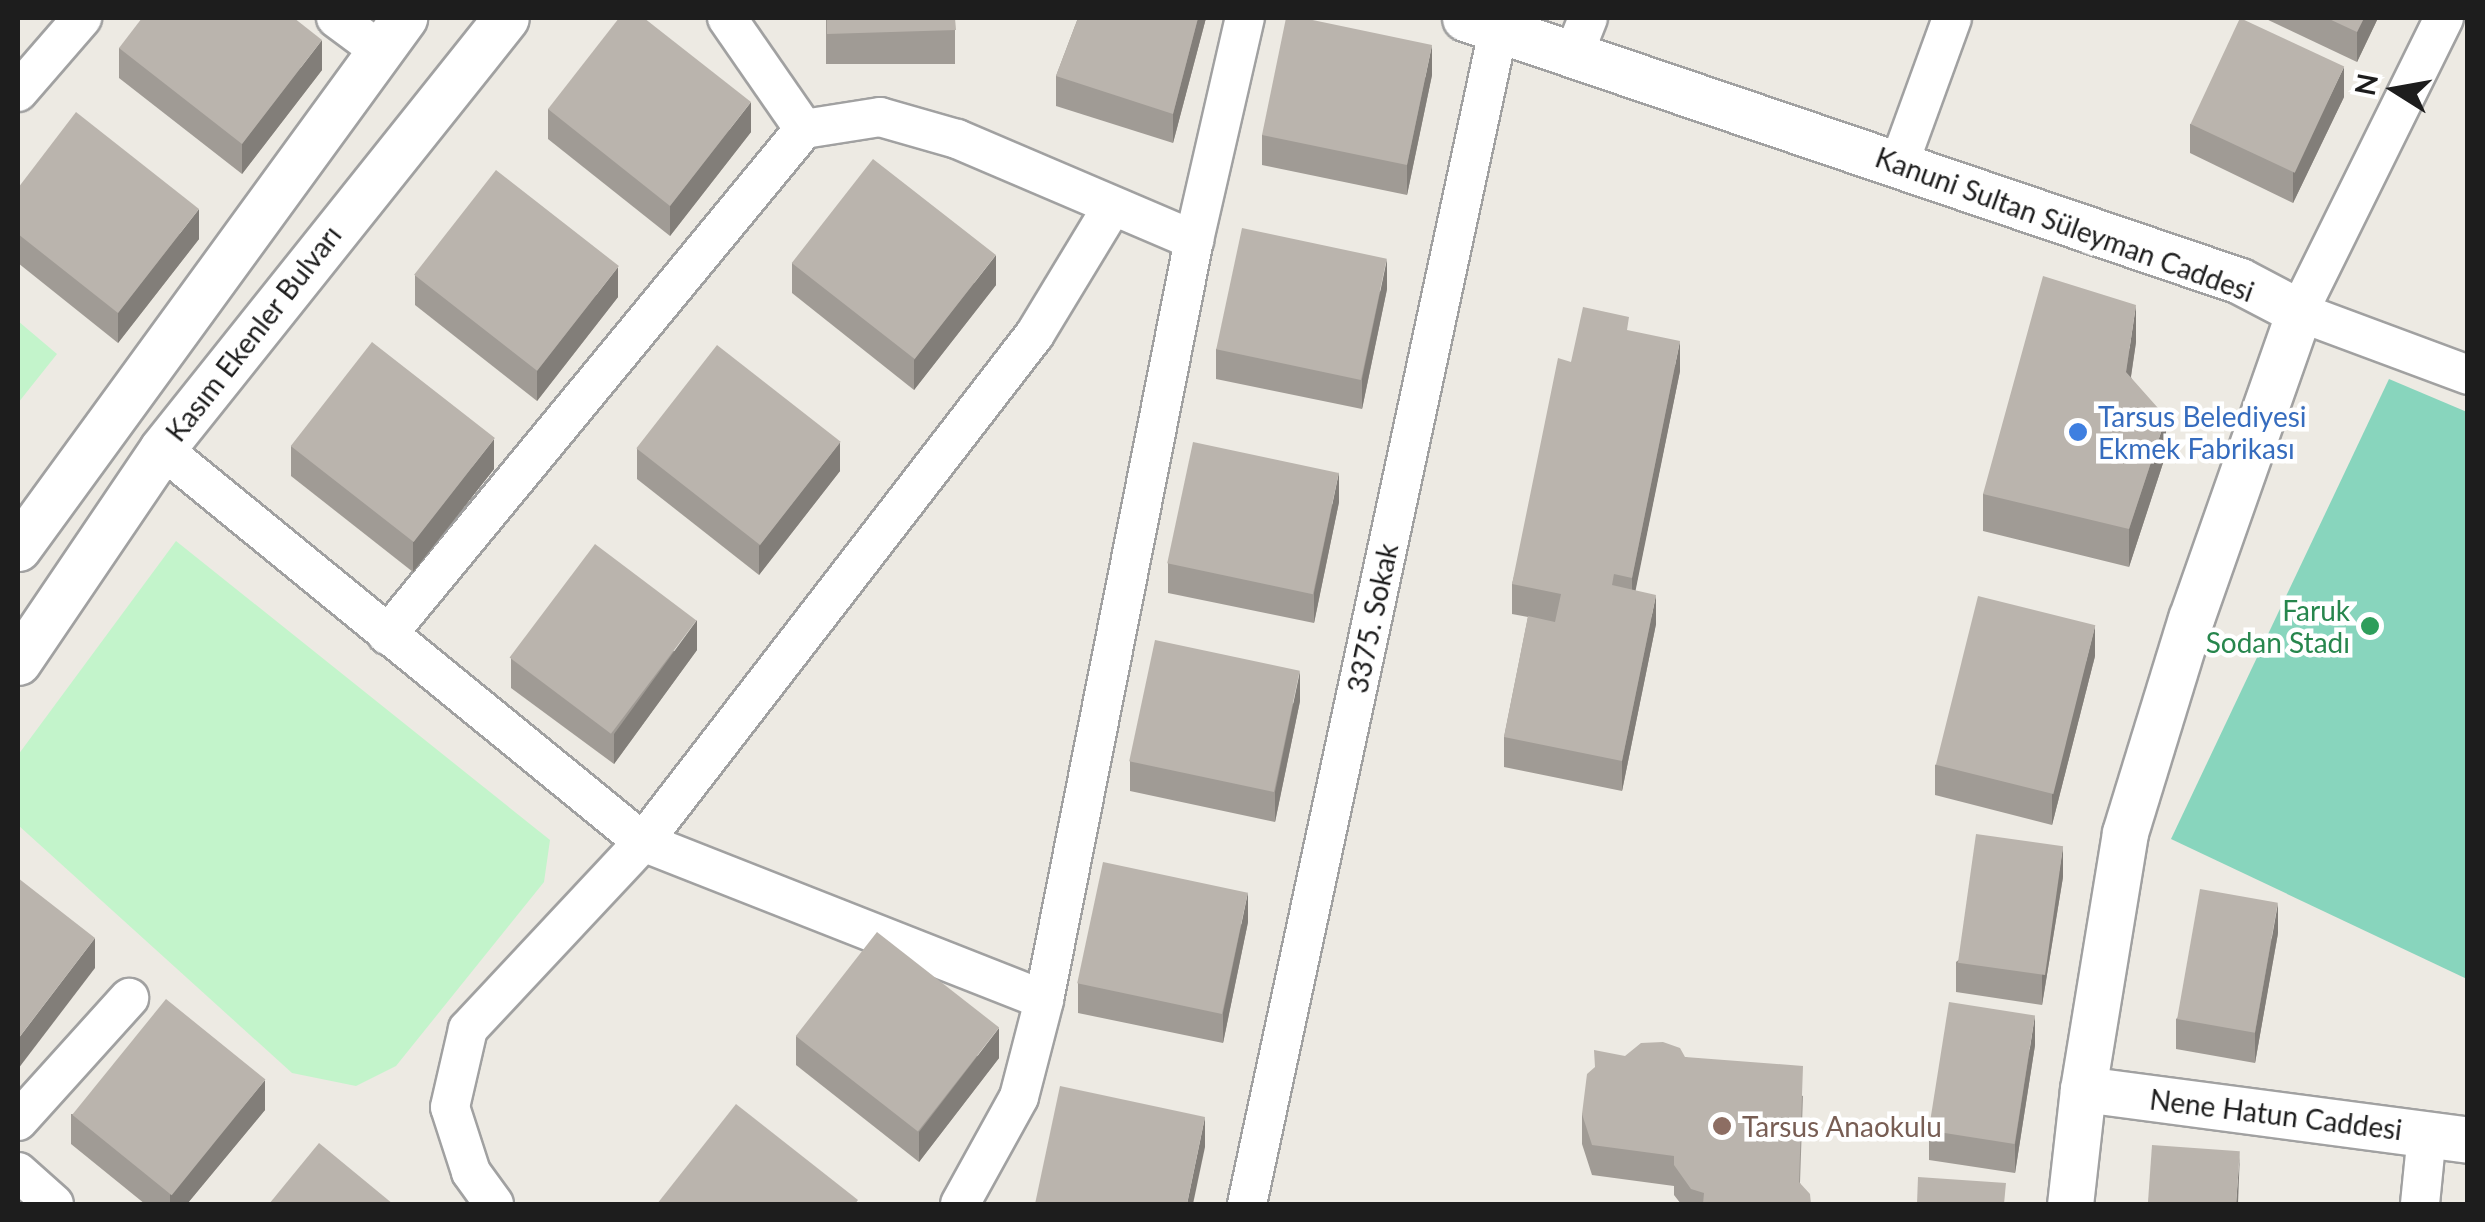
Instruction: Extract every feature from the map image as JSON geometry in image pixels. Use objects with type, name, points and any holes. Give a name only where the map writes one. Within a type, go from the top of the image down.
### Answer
[{"type":"street","points":[[18,92],[82,18]]},
{"type":"street","points":[[18,548],[392,34],[336,18]]},
{"type":"street","name":"Kasım Ekenler Bulvarı","points":[[18,662],[162,449],[506,18]]},
{"type":"street","points":[[727,18],[804,129]]},
{"type":"street","points":[[960,1204],[1019,1097],[1044,1000],[1194,240],[1244,18]]},
{"type":"street","points":[[1899,164],[1952,18]]},
{"type":"street","points":[[2070,1204],[2083,1089],[2125,833],[2198,600],[2299,312],[2444,18]]},
{"type":"street","name":"Kanuni Sultan Süleyman Caddesi","points":[[1482,24],[1580,36],[1899,164],[2240,282],[2299,312]]},
{"type":"street","name":"3375. Sokak","points":[[1247,1204],[1482,24]]},
{"type":"street","points":[[387,635],[804,129],[880,117],[957,138],[1194,240]]},
{"type":"street","points":[[494,1204],[471,1172],[450,1107],[468,1030],[643,842],[1035,334],[1112,206]]},
{"type":"street","points":[[2299,312],[2468,374]]},
{"type":"street","points":[[162,449],[643,842],[1044,1000]]},
{"type":"street","points":[[18,1121],[129,998]]},
{"type":"street","name":"Nene Hatun Caddesi","points":[[2083,1089],[2448,1137]]},
{"type":"street","points":[[2420,1204],[2448,1137]]},
{"type":"street","points":[[18,1172],[54,1204]]},
{"type":"green space","points":[[18,321],[57,354],[18,403]]},
{"type":"green space","name":"Faruk Sodan Stadı","points":[[2389,379],[2467,412],[2467,979],[2171,839]]},
{"type":"green space","points":[[176,541],[550,840],[544,882],[396,1066],[356,1086],[292,1073],[18,825],[18,755]]},
{"type":"building","points":[[142,18],[294,18],[322,40],[242,144],[119,48]]},
{"type":"building","points":[[619,18],[644,18],[751,102],[670,206],[548,109]]},
{"type":"building","points":[[827,18],[955,18],[956,30],[827,34]]},
{"type":"building","points":[[1078,18],[1198,18],[1173,114],[1056,76]]},
{"type":"building","points":[[1286,18],[1303,18],[1432,45],[1407,165],[1262,135]]},
{"type":"building","points":[[2240,18],[2344,67],[2295,173],[2191,124]]},
{"type":"building","points":[[2327,18],[2364,18],[2357,32]]},
{"type":"building","points":[[76,112],[199,209],[118,313],[18,234],[18,188]]},
{"type":"building","points":[[873,159],[996,255],[915,359],[792,263]]},
{"type":"building","points":[[496,170],[619,266],[537,371],[414,275]]},
{"type":"building","points":[[1242,228],[1387,259],[1361,380],[1216,349]]},
{"type":"building","name":"Tarsus Belediyesi Ekmek Fabrikası","points":[[2043,276],[2136,305],[2126,372],[2166,417],[2129,529],[1983,494]]},
{"type":"building","points":[[1583,307],[1629,317],[1627,330],[1680,341],[1632,578],[1614,574],[1612,585],[1656,595],[1622,761],[1504,737],[1528,616],[1555,622],[1561,594],[1512,584],[1558,358],[1571,362]]},
{"type":"building","points":[[372,342],[495,438],[414,542],[291,446]]},
{"type":"building","points":[[717,345],[841,442],[760,545],[636,448]]},
{"type":"building","points":[[1193,442],[1339,473],[1313,594],[1167,563]]},
{"type":"building","points":[[595,544],[696,620],[611,734],[510,657]]},
{"type":"building","points":[[1978,596],[2095,625],[2053,794],[1936,765]]},
{"type":"building","points":[[1155,640],[1300,671],[1274,792],[1129,761]]},
{"type":"building","points":[[1976,834],[2063,846],[2045,975],[1958,963]]},
{"type":"building","points":[[1103,862],[1248,893],[1222,1014],[1077,983]]},
{"type":"building","points":[[18,878],[95,938],[18,1039]]},
{"type":"building","points":[[2200,889],[2278,903],[2255,1033],[2177,1019]]},
{"type":"building","points":[[877,932],[999,1027],[918,1131],[796,1036]]},
{"type":"building","points":[[166,999],[265,1080],[172,1195],[72,1115]]},
{"type":"building","points":[[1949,1002],[2035,1016],[2015,1144],[1929,1130]]},
{"type":"building","points":[[1663,1042],[1680,1048],[1685,1057],[1803,1066],[1799,1182],[1810,1194],[1811,1204],[1703,1204],[1704,1193],[1691,1189],[1674,1165],[1674,1156],[1592,1145],[1582,1114],[1587,1074],[1595,1067],[1594,1050],[1625,1056],[1641,1043]]},
{"type":"building","points":[[1060,1086],[1205,1117],[1187,1204],[1035,1204]]},
{"type":"building","points":[[736,1104],[858,1200],[855,1204],[657,1204]]},
{"type":"building","points":[[319,1143],[393,1204],[269,1204]]},
{"type":"building","points":[[2152,1145],[2240,1151],[2236,1204],[2148,1204]]},
{"type":"building","points":[[1918,1177],[2006,1183],[2004,1204],[1917,1204]]},
{"type":"place","name":"Tarsus Belediyesi Ekmek Fabrikası","points":[[2078,432]]},
{"type":"place","name":"Faruk Sodan Stadı","points":[[2370,626]]},
{"type":"place","name":"Tarsus Anaokulu","points":[[1722,1126]]}]
